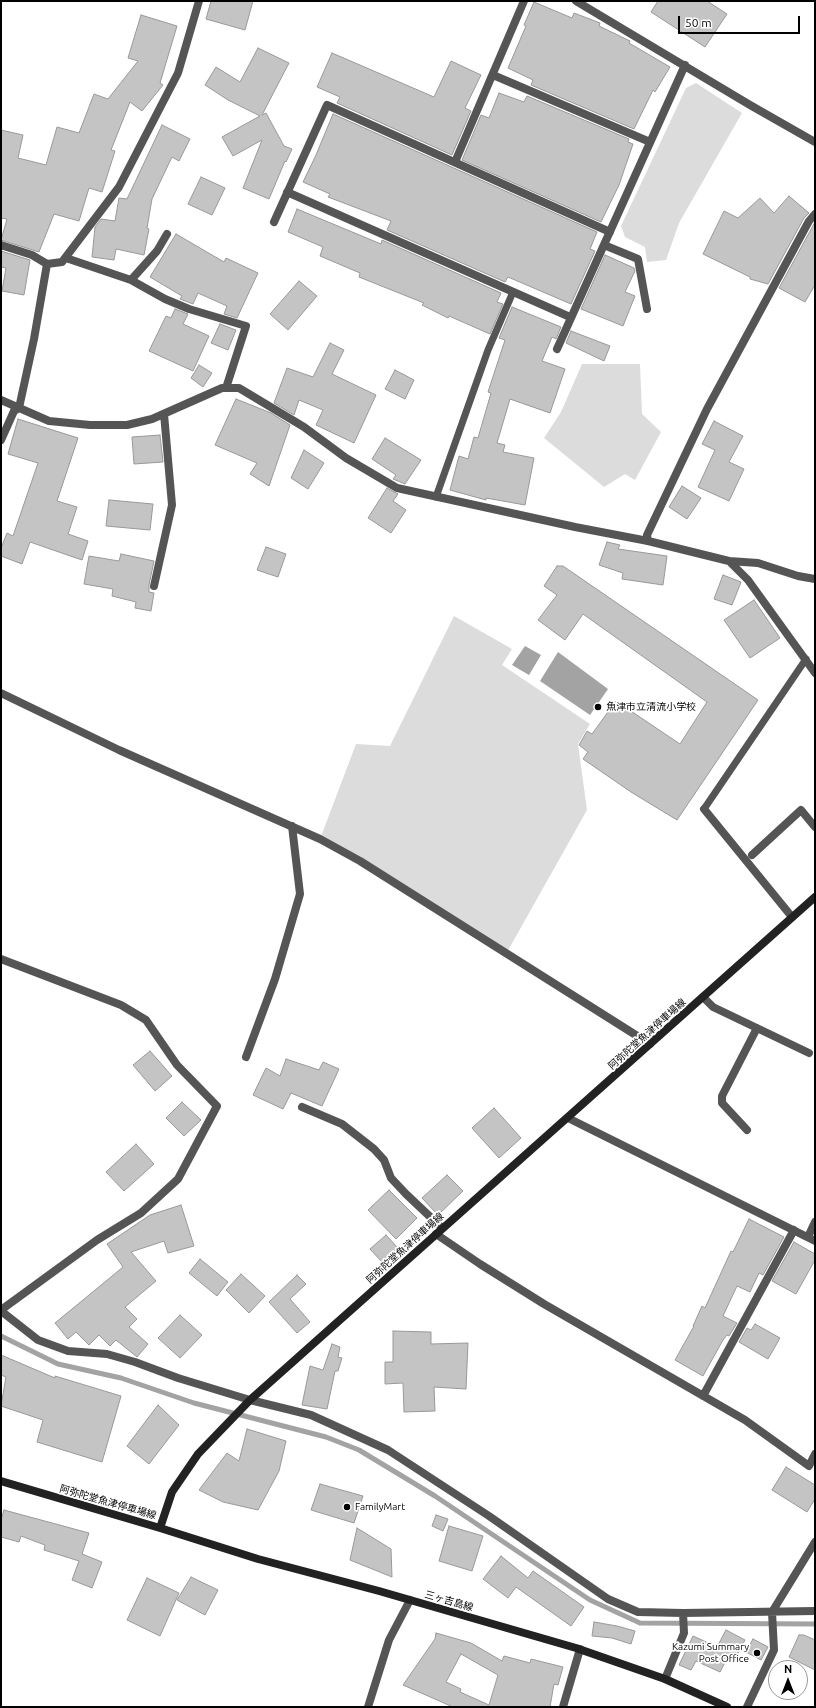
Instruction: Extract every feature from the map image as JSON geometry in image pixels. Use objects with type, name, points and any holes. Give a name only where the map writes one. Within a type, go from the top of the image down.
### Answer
[{"type":"main road","name":"阿弥陀堂魚津停車場線","points":[[1,1482],[160,1528],[172,1492],[198,1454],[250,1400],[815,897]]},
{"type":"main road","name":"三ヶ吉島線","points":[[160,1528],[258,1559],[410,1600],[580,1649],[665,1679],[727,1707]]},
{"type":"street","points":[[1,245],[32,255],[47,264],[62,262],[66,258],[119,187],[178,73],[199,1]]},
{"type":"street","points":[[455,162],[524,1]]},
{"type":"street","points":[[576,1],[590,4],[750,105],[815,142]]},
{"type":"street","points":[[557,349],[570,317],[685,65]]},
{"type":"street","points":[[493,75],[650,142]]},
{"type":"street","points":[[274,222],[327,105],[610,232]]},
{"type":"street","points":[[287,192],[570,317]]},
{"type":"street","points":[[648,541],[647,535],[708,409],[809,221],[815,214]]},
{"type":"street","points":[[131,280],[157,251],[167,234]]},
{"type":"street","points":[[604,245],[638,260],[646,309]]},
{"type":"street","points":[[66,258],[131,280],[165,299],[189,309],[246,326],[226,388]]},
{"type":"street","points":[[1,440],[14,411],[19,408],[34,338],[47,264]]},
{"type":"street","points":[[1,400],[49,421],[90,425],[127,425],[152,419],[222,388],[239,388],[304,427],[346,458],[397,488],[575,527],[648,541],[729,561],[758,563],[798,576],[815,578]]},
{"type":"street","points":[[154,586],[172,505],[164,414]]},
{"type":"street","points":[[729,561],[748,580],[815,673]]},
{"type":"street","points":[[1,694],[119,750],[320,839],[360,861],[650,1044]]},
{"type":"street","points":[[704,808],[792,917]]},
{"type":"street","points":[[752,855],[801,810],[815,827]]},
{"type":"street","points":[[246,1057],[275,979],[300,894],[292,826]]},
{"type":"street","points":[[1,960],[121,1005],[146,1020],[177,1065],[217,1106],[178,1179],[140,1213],[98,1240],[1,1310],[38,1340],[68,1351],[107,1354],[250,1400],[311,1415],[388,1450],[489,1516],[608,1599],[638,1612],[683,1613],[815,1611]]},
{"type":"street","points":[[703,997],[713,1007],[810,1053]]},
{"type":"street","points":[[747,1130],[722,1103],[722,1096],[757,1028]]},
{"type":"street","points":[[302,1107],[342,1124],[374,1149],[384,1160],[391,1178],[442,1228]]},
{"type":"street","points":[[568,1118],[811,1239],[815,1222]]},
{"type":"street","points":[[703,1396],[794,1230]]},
{"type":"street","points":[[436,1234],[480,1264],[544,1304],[745,1420],[812,1468],[815,1454]]},
{"type":"street","points":[[747,1707],[774,1650],[772,1612],[815,1542]]},
{"type":"street","points":[[368,1707],[389,1640],[410,1600]]},
{"type":"street","points":[[665,1679],[684,1633],[683,1613]]},
{"type":"street","points":[[563,1707],[580,1649]]},
{"type":"lane","points":[[436,497],[488,350],[513,292]]},
{"type":"lane","points":[[704,808],[806,659]]},
{"type":"shaded area","points":[[696,83],[742,113],[679,223],[666,260],[647,262],[645,247],[625,237],[621,226],[686,88]]},
{"type":"shaded area","points":[[582,364],[640,364],[642,414],[661,432],[635,480],[625,474],[604,487],[544,438],[561,412]]},
{"type":"shaded area","points":[[454,616],[512,649],[502,665],[590,724],[578,744],[587,810],[506,954],[320,839],[356,744],[390,746]]},
{"type":"shaded area","points":[[525,646],[541,655],[529,675],[512,665]]},
{"type":"shaded area","points":[[558,652],[608,689],[590,715],[540,681]]},
{"type":"building","points":[[211,1],[253,1],[245,30],[206,19]]},
{"type":"building","points":[[658,1],[707,1],[727,14],[705,47],[651,12]]},
{"type":"building","points":[[534,2],[572,18],[574,13],[600,23],[599,26],[630,41],[629,43],[670,67],[655,92],[653,90],[634,129],[531,85],[533,80],[508,68],[526,26],[524,25]]},
{"type":"building","points":[[141,15],[177,26],[160,83],[163,85],[142,111],[130,102],[111,150],[115,151],[102,192],[89,188],[79,221],[54,214],[39,252],[1,240],[7,219],[1,218],[1,130],[23,135],[18,158],[46,165],[57,127],[79,133],[94,94],[108,99],[138,61],[128,58]]},
{"type":"building","points":[[258,48],[289,63],[262,115],[266,113],[284,146],[292,149],[286,162],[285,161],[269,199],[243,188],[262,140],[233,156],[222,137],[260,116],[228,100],[205,85],[216,67],[240,82]]},
{"type":"building","points":[[332,53],[434,97],[451,61],[481,75],[465,108],[471,111],[452,155],[337,103],[340,97],[317,87]]},
{"type":"building","points":[[499,93],[524,102],[527,96],[629,139],[628,142],[633,144],[619,185],[601,222],[462,160],[481,115],[489,118]]},
{"type":"building","points":[[333,114],[597,232],[590,249],[595,251],[571,304],[508,277],[505,282],[387,230],[391,221],[328,197],[330,194],[303,182]]},
{"type":"building","points":[[162,125],[190,139],[179,161],[172,157],[152,199],[147,228],[149,229],[144,255],[116,249],[114,260],[92,257],[95,227],[101,219],[115,221],[119,198],[127,199]]},
{"type":"building","points":[[201,177],[225,188],[212,215],[188,204]]},
{"type":"building","points":[[789,196],[809,213],[804,218],[768,284],[750,279],[750,277],[703,254],[724,211],[738,218],[760,198],[774,213]]},
{"type":"building","points":[[297,209],[381,244],[382,240],[501,293],[497,302],[503,304],[490,334],[449,316],[448,318],[422,305],[424,303],[359,277],[360,273],[320,256],[323,247],[288,232]]},
{"type":"building","points":[[815,222],[815,285],[805,302],[779,288]]},
{"type":"building","points":[[176,234],[224,262],[226,258],[258,273],[237,318],[224,314],[227,306],[198,293],[193,304],[180,299],[182,296],[150,277]]},
{"type":"building","points":[[1,251],[30,260],[24,295],[2,291],[6,268],[1,267]]},
{"type":"building","points":[[605,255],[634,268],[635,271],[625,292],[635,296],[623,326],[581,309]]},
{"type":"building","points":[[299,281],[317,296],[288,330],[270,314]]},
{"type":"building","points":[[512,307],[561,327],[556,339],[552,337],[542,361],[565,369],[550,413],[510,399],[497,443],[505,445],[503,452],[534,458],[525,505],[486,498],[486,500],[450,490],[459,456],[468,459],[474,437],[478,438],[491,393],[488,392],[505,340],[499,338]]},
{"type":"building","points":[[175,309],[188,314],[183,324],[209,336],[193,371],[149,351],[166,316],[171,318]]},
{"type":"building","points":[[220,324],[236,330],[228,350],[211,343]]},
{"type":"building","points":[[571,331],[610,346],[604,361],[566,343]]},
{"type":"building","points":[[330,343],[344,350],[332,374],[376,395],[354,443],[316,425],[323,410],[299,400],[294,415],[274,403],[287,368],[313,377]]},
{"type":"building","points":[[199,365],[212,373],[203,387],[191,378]]},
{"type":"building","points":[[395,370],[414,380],[405,399],[385,389]]},
{"type":"building","points":[[236,399],[271,413],[290,425],[269,486],[250,474],[257,463],[215,445]]},
{"type":"building","points":[[18,419],[78,438],[57,501],[77,507],[68,534],[88,541],[82,560],[30,542],[22,564],[1,556],[1,548],[7,533],[13,536],[38,463],[8,454]]},
{"type":"building","points":[[714,421],[743,436],[729,462],[744,469],[729,501],[698,487],[715,450],[702,444]]},
{"type":"building","points":[[160,435],[163,462],[134,464],[132,437]]},
{"type":"building","points":[[385,438],[421,460],[405,484],[393,479],[396,475],[372,459]]},
{"type":"building","points":[[304,450],[324,463],[308,489],[291,478]]},
{"type":"building","points":[[682,486],[701,498],[687,519],[669,507]]},
{"type":"building","points":[[387,488],[398,494],[393,501],[406,510],[391,533],[368,518]]},
{"type":"building","points":[[109,500],[153,504],[150,530],[106,526]]},
{"type":"building","points":[[607,542],[620,545],[618,549],[667,556],[663,585],[622,579],[623,573],[599,565]]},
{"type":"building","points":[[266,547],[286,554],[278,577],[257,570]]},
{"type":"building","points":[[121,554],[154,561],[149,585],[149,592],[154,593],[151,611],[135,608],[136,602],[112,596],[113,589],[84,584],[89,556],[119,561]]},
{"type":"building","points":[[557,566],[563,566],[758,700],[677,820],[631,792],[583,759],[588,752],[579,745],[587,731],[592,734],[616,701],[680,744],[707,702],[583,614],[565,640],[538,620],[557,595],[544,586]]},
{"type":"building","points":[[723,575],[741,582],[732,605],[714,599]]},
{"type":"building","points":[[754,600],[780,638],[750,658],[724,620]]},
{"type":"building","points":[[150,1051],[172,1076],[155,1091],[133,1065]]},
{"type":"building","points":[[286,1059],[319,1070],[323,1062],[339,1069],[322,1106],[291,1093],[283,1109],[253,1095],[266,1068],[280,1076]]},
{"type":"building","points":[[182,1102],[201,1120],[184,1136],[166,1118]]},
{"type":"building","points":[[494,1108],[521,1138],[499,1158],[472,1128]]},
{"type":"building","points":[[136,1144],[154,1164],[124,1191],[106,1172]]},
{"type":"building","points":[[447,1175],[463,1191],[438,1215],[422,1198]]},
{"type":"building","points":[[389,1190],[417,1218],[396,1239],[368,1210]]},
{"type":"building","points":[[181,1205],[194,1246],[168,1253],[164,1241],[131,1252],[156,1281],[125,1307],[137,1319],[129,1327],[148,1344],[137,1357],[116,1340],[110,1346],[99,1335],[89,1345],[76,1332],[68,1339],[55,1323],[123,1267],[107,1244],[150,1215]]},
{"type":"building","points":[[749,1219],[784,1237],[763,1275],[759,1273],[750,1292],[737,1286],[723,1316],[737,1323],[729,1336],[727,1335],[723,1340],[703,1376],[675,1360],[694,1326],[702,1306],[705,1308],[731,1251],[733,1252]]},
{"type":"building","points":[[386,1235],[398,1248],[382,1262],[370,1249]]},
{"type":"building","points":[[794,1242],[815,1254],[815,1260],[796,1294],[772,1281]]},
{"type":"building","points":[[200,1259],[228,1282],[217,1296],[189,1273]]},
{"type":"building","points":[[241,1274],[265,1296],[249,1313],[226,1290]]},
{"type":"building","points":[[297,1275],[306,1284],[290,1299],[310,1322],[297,1333],[269,1302]]},
{"type":"building","points":[[180,1315],[202,1335],[180,1358],[158,1338]]},
{"type":"building","points":[[755,1324],[780,1338],[768,1359],[739,1342],[747,1328],[751,1330]]},
{"type":"building","points":[[393,1331],[431,1332],[431,1344],[468,1343],[466,1389],[434,1387],[435,1411],[404,1412],[403,1383],[385,1384],[385,1362],[393,1362]]},
{"type":"building","points":[[332,1344],[340,1347],[338,1357],[342,1358],[338,1371],[335,1371],[327,1409],[302,1405],[310,1366],[323,1370]]},
{"type":"building","points":[[1,1355],[55,1378],[55,1376],[121,1396],[102,1462],[37,1442],[43,1420],[1,1406],[6,1377],[1,1375]]},
{"type":"building","points":[[158,1405],[179,1425],[149,1464],[127,1446]]},
{"type":"building","points":[[247,1429],[286,1441],[279,1471],[258,1510],[223,1502],[199,1490],[227,1453],[239,1461]]},
{"type":"building","points":[[786,1467],[815,1485],[815,1499],[807,1512],[772,1490]]},
{"type":"building","points":[[320,1484],[363,1496],[354,1523],[311,1510]]},
{"type":"building","points":[[4,1510],[89,1533],[82,1554],[102,1562],[92,1588],[72,1580],[79,1561],[44,1550],[45,1545],[21,1536],[19,1542],[1,1537],[1,1520]]},
{"type":"building","points":[[436,1515],[448,1519],[443,1531],[432,1526]]},
{"type":"building","points":[[449,1526],[483,1536],[472,1571],[439,1561]]},
{"type":"building","points":[[357,1528],[391,1549],[392,1577],[350,1560]]},
{"type":"building","points":[[501,1556],[528,1578],[533,1571],[584,1607],[571,1626],[516,1587],[508,1598],[483,1579]]},
{"type":"building","points":[[191,1577],[218,1590],[205,1615],[177,1600]]},
{"type":"building","points":[[147,1578],[179,1593],[160,1636],[127,1620]]},
{"type":"building","points":[[594,1622],[635,1631],[631,1644],[612,1638],[592,1636]]},
{"type":"building","points":[[726,1630],[745,1640],[736,1657],[730,1653],[720,1672],[696,1661],[691,1670],[679,1665],[693,1636],[717,1647]]},
{"type":"building","points":[[436,1633],[471,1643],[502,1661],[504,1656],[530,1663],[531,1659],[563,1667],[558,1685],[554,1684],[550,1707],[453,1707],[403,1685],[435,1639]],"holes":[[[461,1654],[498,1675],[489,1705],[460,1692],[461,1689],[446,1682]]]},
{"type":"building","points":[[799,1635],[804,1635],[815,1640],[815,1670],[808,1666],[808,1660],[795,1660],[789,1657]]},
{"type":"building","points":[[753,1639],[768,1647],[761,1660],[746,1652]]},
{"type":"waterway","points":[[1,1336],[58,1364],[121,1378],[194,1403],[326,1437],[359,1450],[435,1496],[590,1600],[640,1623],[815,1624]]},
{"type":"place","name":"魚津市立清流小学校","points":[[598,707]]},
{"type":"place","name":"FamilyMart","points":[[347,1507]]},
{"type":"place","name":"Kazumi Summary Post Office","points":[[757,1653]]}]
